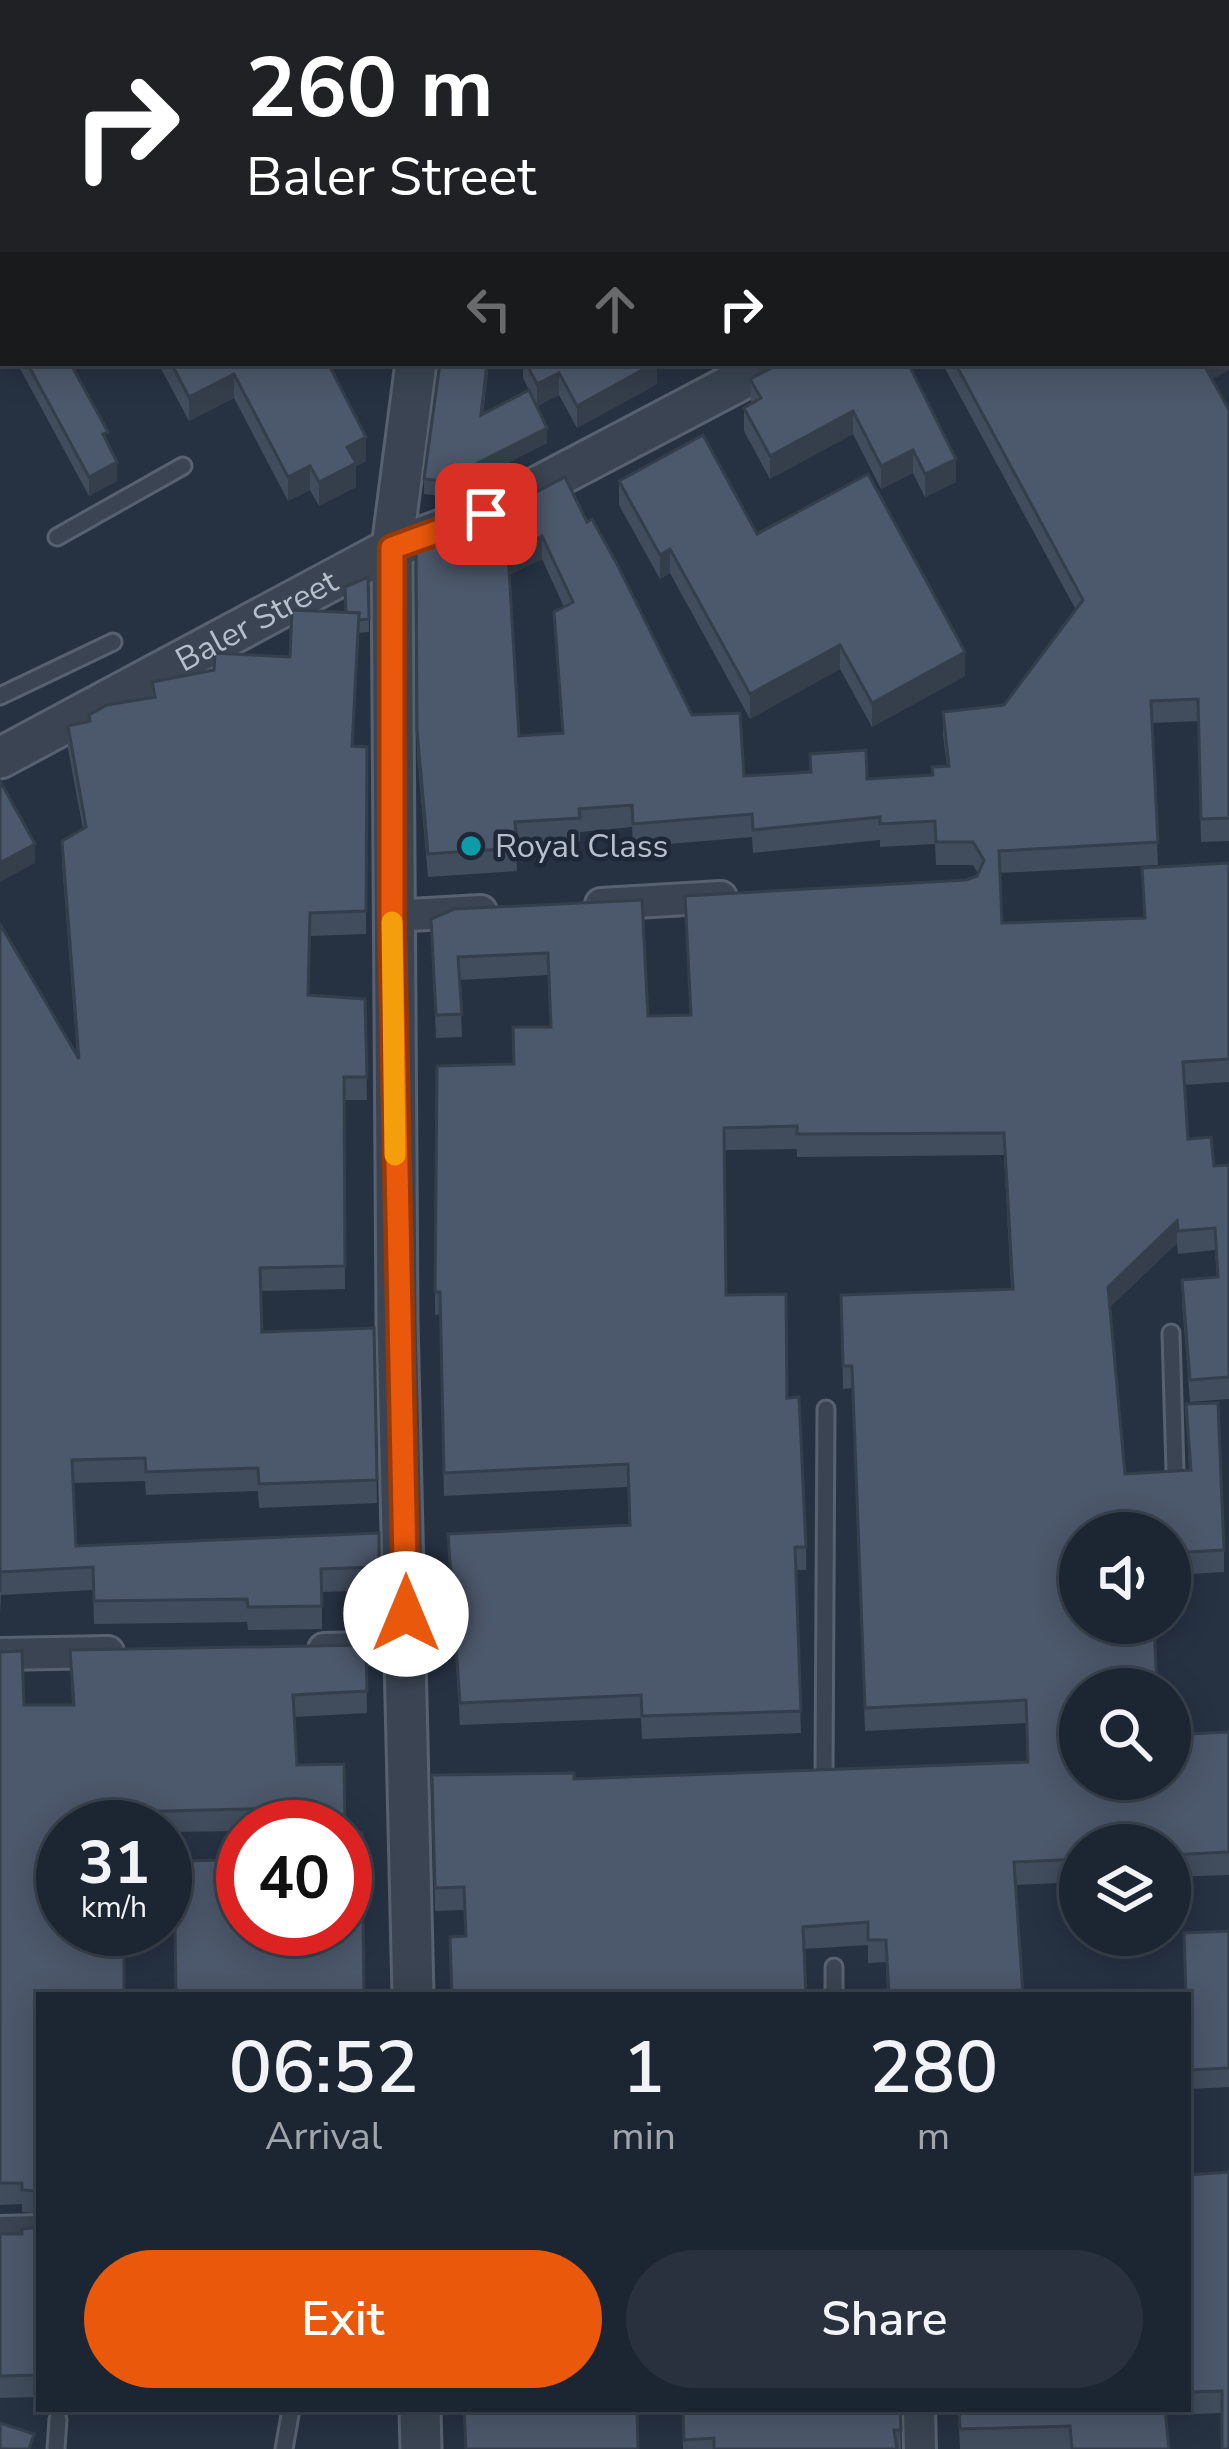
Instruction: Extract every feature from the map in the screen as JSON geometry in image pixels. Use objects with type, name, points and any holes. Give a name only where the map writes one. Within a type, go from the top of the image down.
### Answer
[{"type":"street","points":[[411,366],[392,548],[392,916],[412,1992]]},
{"type":"street","name":"Baler Street","points":[[0,758],[133,676],[392,548],[486,514],[766,366]]},
{"type":"street","points":[[559,907],[750,895]]},
{"type":"street","points":[[392,916],[511,909]]},
{"type":"street","points":[[286,1649],[406,1647]]},
{"type":"street","points":[[0,1654],[143,1652]]},
{"type":"street","points":[[0,2232],[36,2231]]},
{"type":"street","points":[[420,2412],[421,2449]]},
{"type":"street","points":[[919,2412],[920,2449]]},
{"type":"lane","points":[[57,537],[183,466]]},
{"type":"lane","points":[[0,697],[113,642]]},
{"type":"lane","points":[[1171,1334],[1175,1471]]},
{"type":"lane","points":[[824,1772],[826,1409]]},
{"type":"lane","points":[[1175,1414],[1193,1414]]},
{"type":"lane","points":[[834,1966],[834,1992]]},
{"type":"lane","points":[[284,2449],[290,2415]]},
{"type":"lane","points":[[56,2449],[58,2419]]},
{"type":"building","points":[[29,366],[72,366],[108,432],[103,434],[117,462],[89,477]]},
{"type":"building","points":[[173,366],[330,366],[366,437],[347,447],[356,463],[319,482],[310,466],[288,477],[234,374],[189,397]]},
{"type":"building","points":[[440,366],[487,366],[481,415],[529,390],[547,428],[442,481],[424,479]]},
{"type":"building","points":[[528,366],[650,366],[577,406],[559,373],[537,384]]},
{"type":"building","points":[[775,366],[910,366],[956,459],[925,474],[913,450],[881,466],[853,411],[770,456],[744,408],[761,398],[750,379]]},
{"type":"building","points":[[957,366],[1205,366],[1229,410],[1229,818],[1201,819],[1198,699],[1151,701],[1158,842],[999,851],[1002,923],[1145,918],[1142,868],[1229,863],[1229,1059],[1183,1062],[1188,1139],[1211,1137],[1214,1166],[1229,1165],[1229,1377],[1190,1380],[1182,1280],[1218,1277],[1215,1228],[1178,1231],[1177,1221],[1108,1287],[1125,1474],[1191,1470],[1186,1404],[1218,1403],[1224,1550],[1191,1552],[1191,1512],[1059,1512],[1059,1644],[1155,1644],[1156,1668],[1059,1668],[1059,1800],[1191,1800],[1191,1734],[1229,1732],[1229,1852],[1191,1854],[1191,1824],[1059,1824],[1059,1860],[1014,1862],[1023,1992],[889,1992],[886,1940],[868,1940],[868,1922],[803,1927],[806,1992],[452,1992],[450,1937],[466,1936],[464,1887],[435,1888],[432,1775],[574,1773],[574,1779],[1028,1762],[1026,1700],[865,1708],[852,1366],[843,1366],[841,1295],[1013,1289],[1004,1133],[797,1134],[797,1126],[724,1128],[726,1295],[786,1294],[787,1398],[799,1397],[806,1547],[795,1547],[801,1711],[642,1716],[641,1695],[460,1703],[448,1534],[630,1525],[628,1464],[444,1473],[440,1292],[435,1292],[437,1066],[514,1064],[513,1027],[551,1027],[548,953],[458,957],[462,1014],[436,1015],[431,919],[454,909],[642,900],[648,1016],[691,1015],[685,896],[966,880],[977,876],[984,860],[973,842],[936,842],[935,821],[880,824],[880,817],[753,830],[752,814],[633,824],[632,805],[579,809],[580,818],[515,822],[517,848],[428,854],[417,730],[416,543],[494,514],[565,477],[587,522],[592,519],[618,566],[692,715],[740,713],[744,776],[811,772],[810,754],[866,750],[867,779],[933,775],[932,767],[949,766],[943,712],[1004,705],[1083,600]],"holes":[[[542,536],[573,602],[554,612],[563,733],[519,736],[508,553]]]},
{"type":"building","points":[[703,435],[757,534],[868,474],[965,652],[872,703],[840,645],[750,694],[670,549],[660,555],[619,481]]},
{"type":"building","points":[[368,577],[369,619],[358,620],[359,613],[346,612],[345,587]]},
{"type":"building","points":[[292,610],[359,613],[352,746],[367,747],[366,911],[310,913],[308,995],[365,999],[367,1077],[344,1077],[345,1266],[260,1268],[262,1332],[374,1328],[377,1480],[259,1484],[258,1468],[146,1472],[145,1458],[72,1460],[76,1546],[379,1533],[379,1567],[321,1569],[322,1606],[248,1607],[247,1599],[94,1601],[93,1567],[0,1572],[0,924],[79,1059],[62,841],[86,827],[68,726],[90,721],[89,715],[107,705],[155,697],[152,682],[214,670],[215,653],[290,657]]},
{"type":"building","points":[[0,781],[35,844],[0,863]]},
{"type":"building","points":[[366,1645],[367,1691],[293,1695],[297,1765],[344,1764],[345,1800],[216,1800],[216,1810],[192,1810],[192,1800],[36,1800],[36,1956],[124,1956],[124,1992],[36,1992],[36,2191],[22,2190],[22,2183],[0,2183],[0,1652],[22,1651],[24,1705],[74,1705],[70,1650]]},
{"type":"building","points":[[216,1860],[216,1956],[364,1956],[364,1992],[176,1992],[175,1956],[192,1956],[192,1861]]},
{"type":"building","points":[[1229,1931],[1229,2068],[1191,2070],[1191,1992],[1186,1992],[1185,1956],[1191,1956],[1191,1933]]},
{"type":"building","points":[[1229,2172],[1229,2449],[1222,2449],[1222,2391],[1191,2392],[1191,2175]]},
{"type":"building","points":[[36,2227],[36,2375],[0,2376],[0,2234],[22,2234],[22,2229]]},
{"type":"building","points":[[464,2412],[637,2412],[638,2449],[466,2449]]},
{"type":"building","points":[[683,2412],[900,2412],[901,2430],[894,2430],[897,2449],[714,2449],[714,2438],[684,2440]]},
{"type":"building","points":[[959,2412],[1165,2412],[1169,2449],[1072,2449],[1070,2426],[960,2429]]},
{"type":"building","points":[[0,2423],[34,2434],[29,2449],[0,2449]]},
{"type":"slow traffic","points":[[392,922],[395,1155]]},
{"type":"place","name":"Royal Class","points":[[471,846]]},
{"type":"route","points":[[406,1614],[397,1321],[392,548],[486,514]]}]
